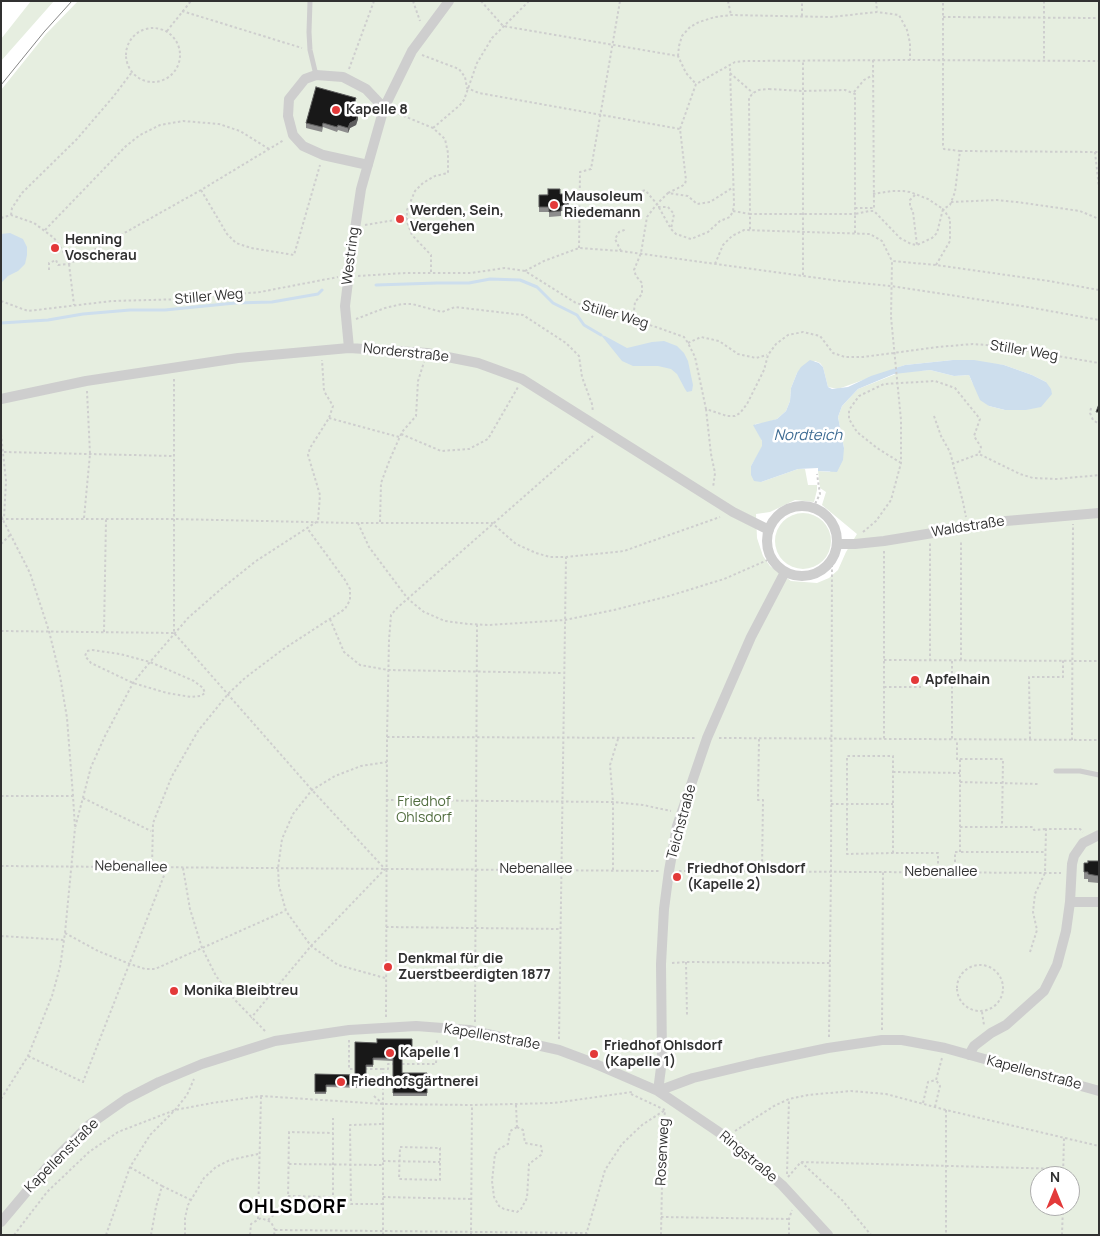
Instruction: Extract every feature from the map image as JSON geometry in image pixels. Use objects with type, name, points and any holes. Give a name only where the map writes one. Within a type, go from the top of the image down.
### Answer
[{"type":"street","name":"Westring","points":[[348,348],[345,306],[355,227],[361,189],[384,108],[412,51],[448,1]]},
{"type":"street","points":[[368,165],[323,154],[303,146],[293,135],[288,116],[289,99],[304,79],[316,75],[346,79],[366,89],[384,108]]},
{"type":"street","name":"Norderstraße","points":[[1,399],[86,381],[238,358],[348,348],[427,353],[478,363],[522,380],[733,512],[769,530]]},
{"type":"street","points":[[803,506],[813,508],[829,518],[837,535],[837,544],[832,560],[826,567],[810,576],[785,572],[772,558],[768,544],[769,530],[782,513],[792,508],[803,506]]},
{"type":"street","name":"Waldstraße","points":[[837,544],[884,541],[964,527],[1099,513]]},
{"type":"street","name":"Teichstraße","points":[[658,1091],[662,1060],[661,964],[664,909],[678,826],[707,738],[751,638],[785,572]]},
{"type":"street","name":"Kapellenstraße","points":[[969,1055],[974,1046],[991,1033],[1006,1025],[1044,991],[1057,965],[1066,931],[1074,856],[1078,849],[1094,837]]},
{"type":"street","points":[[1070,902],[1099,902]]},
{"type":"street","name":"Kapellenstraße","points":[[1,1222],[49,1165],[89,1125],[134,1095],[202,1064],[275,1041],[349,1030],[386,1027],[437,1027],[475,1031],[559,1050],[658,1091],[694,1078],[756,1062],[828,1048],[882,1040],[902,1040],[945,1048],[1099,1091]]},
{"type":"street","name":"Ringstraße","points":[[658,1091],[726,1137],[782,1185],[828,1235]]},
{"type":"lane","points":[[310,1],[310,50],[316,75]]},
{"type":"lane","points":[[1056,771],[1080,771],[1099,775]]},
{"type":"path","points":[[166,31],[192,1]]},
{"type":"path","points":[[346,79],[374,1]]},
{"type":"path","points":[[413,1],[425,32]]},
{"type":"path","points":[[482,1],[503,26],[678,56]]},
{"type":"path","points":[[433,128],[464,100],[477,63],[492,38],[529,1]]},
{"type":"path","points":[[579,248],[580,172],[591,169],[620,1]]},
{"type":"path","points":[[728,1],[731,16]]},
{"type":"path","points":[[802,1],[802,18]]},
{"type":"path","points":[[876,1],[877,12]]},
{"type":"path","points":[[943,1],[944,149],[960,151],[1099,152]]},
{"type":"path","points":[[1044,1],[1044,62]]},
{"type":"path","points":[[182,11],[310,50]]},
{"type":"path","points":[[696,84],[686,73],[678,56],[679,46],[682,36],[690,27],[715,17],[802,18],[877,12],[899,15],[907,30],[910,43],[910,60]]},
{"type":"path","points":[[943,17],[1099,18]]},
{"type":"path","points":[[152,27],[166,31],[178,41],[181,58],[178,67],[173,74],[158,82],[140,79],[132,72],[126,60],[126,52],[132,38],[137,32],[152,27]]},
{"type":"path","points":[[412,51],[440,60],[458,69],[465,78],[467,88]]},
{"type":"path","points":[[873,60],[874,209],[900,238],[917,245],[932,238],[937,232],[943,209],[951,202],[958,178],[960,151]]},
{"type":"path","points":[[633,320],[635,302],[642,294],[642,282],[636,276],[634,270],[641,253],[647,218],[668,193],[685,184],[680,129],[696,84],[730,67],[735,62],[873,60],[1099,61]]},
{"type":"path","points":[[803,61],[803,275]]},
{"type":"path","points":[[638,193],[644,190],[657,204],[671,229],[676,234],[691,239],[708,232],[720,221],[730,217],[733,211],[730,67]]},
{"type":"path","points":[[12,215],[12,208],[22,193],[77,139],[132,72]]},
{"type":"path","points":[[730,72],[753,93]]},
{"type":"path","points":[[854,92],[864,80],[873,75]]},
{"type":"path","points":[[467,88],[479,92],[680,129]]},
{"type":"path","points":[[750,230],[749,98],[759,90],[769,89],[803,91],[845,90],[854,92]]},
{"type":"path","points":[[854,92],[856,97],[856,233]]},
{"type":"path","points":[[384,108],[433,128],[445,139],[448,153],[448,173],[429,179],[419,186],[409,203],[407,218],[412,235],[431,255],[431,274]]},
{"type":"path","points":[[45,230],[126,146],[140,135],[160,125],[183,122],[219,124],[240,131],[269,149]]},
{"type":"path","points":[[49,270],[49,263],[56,260],[58,265],[69,264],[201,190],[293,135]]},
{"type":"path","points":[[1095,152],[1099,188]]},
{"type":"path","points":[[201,190],[227,234],[236,243],[251,248],[294,256],[323,154]]},
{"type":"path","points":[[668,193],[688,196],[697,204],[710,202],[732,188]]},
{"type":"path","points":[[873,194],[892,191],[910,192],[928,199],[943,209],[950,219],[951,236],[936,265]]},
{"type":"path","points":[[916,195],[910,200],[910,206],[913,212],[917,245]]},
{"type":"path","points":[[951,202],[997,200],[1016,202],[1080,212],[1099,219]]},
{"type":"path","points":[[658,207],[668,207],[674,214],[671,229]]},
{"type":"path","points":[[856,208],[874,209]]},
{"type":"path","points":[[733,211],[750,214],[855,214],[874,209]]},
{"type":"path","points":[[1,218],[12,215],[34,223],[54,238],[69,264],[74,305]]},
{"type":"path","points":[[355,227],[407,218]]},
{"type":"path","points":[[620,251],[615,238],[619,232],[627,229]]},
{"type":"path","points":[[715,264],[723,245],[732,236],[744,230],[870,234],[882,241],[892,261],[891,317],[901,420],[901,463],[891,500],[855,544]]},
{"type":"path","points":[[525,271],[579,248],[620,251],[891,286],[1099,320]]},
{"type":"path","points":[[892,261],[936,265],[1099,290]]},
{"type":"path","name":"Stiller Weg","points":[[1,301],[28,312],[74,305],[186,299],[260,292],[348,276],[405,273],[471,273],[505,268],[525,271],[576,303],[684,337],[688,343]]},
{"type":"path","points":[[346,322],[402,304],[412,304],[442,312],[455,307],[523,315],[566,343],[579,356],[582,377],[592,404],[597,427],[393,611],[391,615],[388,670],[385,869],[386,1027]]},
{"type":"path","name":"Stiller Weg","points":[[706,409],[727,416],[740,414],[757,386],[768,355],[776,344],[788,336],[803,332],[820,336],[833,353],[845,357],[863,357],[973,344],[998,346],[1099,363]]},
{"type":"path","points":[[711,498],[715,473],[706,409],[695,356],[688,343],[701,337],[719,341],[738,354],[756,358],[768,355]]},
{"type":"path","points":[[318,521],[320,495],[308,455],[310,448],[329,418],[332,406],[324,390],[322,350]]},
{"type":"path","points":[[380,522],[382,483],[400,435],[416,416],[418,381],[427,353]]},
{"type":"path","points":[[174,367],[174,633],[312,790],[385,869]]},
{"type":"path","points":[[329,418],[400,435],[441,451],[469,449],[488,439],[522,380]]},
{"type":"path","points":[[84,518],[90,454],[86,381]]},
{"type":"path","points":[[901,463],[877,448],[857,432],[852,427],[848,414],[853,403],[864,392],[884,384],[935,381],[955,388],[980,420],[974,436],[981,447],[978,454],[952,464]]},
{"type":"path","points":[[1091,408],[1090,413],[1093,420],[1099,424]]},
{"type":"path","points":[[934,416],[941,436],[950,452],[963,502],[961,660]]},
{"type":"path","points":[[1,434],[6,482],[2,518],[30,573],[50,631],[67,718],[75,828]]},
{"type":"path","points":[[4,452],[174,456]]},
{"type":"path","points":[[978,454],[1020,474],[1033,478],[1058,479],[1099,475]]},
{"type":"path","points":[[813,508],[820,494],[817,474]]},
{"type":"path","points":[[2,518],[492,523],[516,544],[550,557],[566,557],[624,551],[733,512]]},
{"type":"path","points":[[1072,740],[1073,515]]},
{"type":"path","points":[[104,633],[106,519]]},
{"type":"path","points":[[1,1099],[28,1056],[52,996],[60,967],[66,933],[75,828],[91,767],[118,709],[133,683],[188,618],[256,561],[318,521]]},
{"type":"path","points":[[358,523],[369,547],[408,599],[424,612],[445,620],[477,624],[566,620],[614,610],[724,579],[772,558]]},
{"type":"path","points":[[152,867],[151,832],[156,813],[172,776],[198,731],[228,694],[245,678],[282,650],[345,609],[350,600],[350,589],[345,580],[307,528]]},
{"type":"path","points":[[930,533],[930,661]]},
{"type":"path","points":[[1,544],[11,534]]},
{"type":"path","points":[[884,541],[884,739]]},
{"type":"path","points":[[559,1050],[566,557]]},
{"type":"path","points":[[828,1048],[831,872],[832,560]]},
{"type":"path","points":[[330,619],[344,652],[360,665],[388,670],[564,673]]},
{"type":"path","points":[[475,1031],[477,624]]},
{"type":"path","points":[[1,631],[174,633]]},
{"type":"path","points":[[92,650],[102,650],[150,662],[188,678],[203,688],[205,693],[201,696],[191,697],[167,693],[133,683],[91,663],[86,658],[85,653],[92,650]]},
{"type":"path","points":[[884,660],[1099,661]]},
{"type":"path","points":[[1030,740],[1029,677],[1063,677],[1063,660]]},
{"type":"path","points":[[952,661],[952,740]]},
{"type":"path","points":[[884,686],[921,687]]},
{"type":"path","points":[[387,737],[1099,740]]},
{"type":"path","points":[[613,870],[613,802],[610,765],[618,738]]},
{"type":"path","points":[[759,738],[758,800],[763,800],[762,871]]},
{"type":"path","points":[[958,740],[958,759],[960,759],[960,852]]},
{"type":"path","points":[[892,853],[893,756],[847,756],[847,854],[938,853],[938,872]]},
{"type":"path","points":[[960,759],[1003,759],[1002,827]]},
{"type":"path","points":[[385,978],[338,965],[311,946],[286,910],[279,886],[278,868],[282,839],[293,814],[312,790],[335,776],[361,766],[387,762]]},
{"type":"path","points":[[893,772],[960,773]]},
{"type":"path","points":[[960,782],[1038,784]]},
{"type":"path","points":[[1,796],[73,796]]},
{"type":"path","points":[[83,798],[151,832]]},
{"type":"path","points":[[386,800],[613,802],[643,805],[682,813]]},
{"type":"path","points":[[831,804],[893,804]]},
{"type":"path","points":[[960,827],[1033,827],[1034,830],[1080,829],[1094,837]]},
{"type":"path","points":[[1030,952],[1037,930],[1033,912],[1034,894],[1046,873],[1046,829]]},
{"type":"path","points":[[955,872],[955,852],[1046,852]]},
{"type":"path","name":"Nebenallee","points":[[1,866],[1071,873]]},
{"type":"path","points":[[28,1056],[83,1082],[167,868]]},
{"type":"path","points":[[183,868],[190,909],[202,948],[216,976],[251,1018],[275,1041]]},
{"type":"path","points":[[251,1018],[311,946],[385,869]]},
{"type":"path","points":[[882,1040],[883,872]]},
{"type":"path","points":[[66,933],[98,951],[130,964],[145,969],[155,969],[286,910]]},
{"type":"path","points":[[386,927],[560,930]]},
{"type":"path","points":[[1,936],[65,940]]},
{"type":"path","points":[[661,964],[686,962],[830,964]]},
{"type":"path","points":[[686,962],[686,1015]]},
{"type":"path","points":[[986,966],[994,970],[999,976],[1003,991],[996,1005],[989,1009],[974,1011],[962,1003],[958,997],[957,990],[960,976],[971,967],[986,966]]},
{"type":"path","points":[[349,1030],[349,1069],[388,1069],[388,1064],[436,1064],[437,1027]]},
{"type":"path","points":[[935,1107],[940,1086],[936,1080],[945,1048]]},
{"type":"path","points":[[106,1235],[130,1167],[150,1135],[175,1110],[186,1095],[202,1064]]},
{"type":"path","points":[[383,1069],[383,1235]]},
{"type":"path","points":[[923,1103],[928,1082],[936,1080]]},
{"type":"path","points":[[726,1137],[774,1106],[789,1099],[808,1095],[851,1091],[886,1094],[1099,1146]]},
{"type":"path","points":[[14,1235],[47,1192],[89,1152],[118,1132],[175,1110],[212,1102],[261,1096],[384,1104],[472,1105],[554,1103],[639,1092]]},
{"type":"path","name":"Rosenweg","points":[[629,1093],[665,1110],[661,1235]]},
{"type":"path","points":[[258,1219],[258,1154],[261,1096]]},
{"type":"path","points":[[374,1096],[384,1104]]},
{"type":"path","points":[[789,1099],[787,1179],[801,1162]]},
{"type":"path","points":[[516,1104],[517,1127]]},
{"type":"path","points":[[471,1235],[472,1105]]},
{"type":"path","points":[[275,1230],[471,1231],[586,1234],[605,1170],[622,1144],[642,1125],[665,1110]]},
{"type":"path","points":[[946,1110],[946,1235]]},
{"type":"path","points":[[333,1118],[333,1210]]},
{"type":"path","points":[[383,1124],[350,1124],[350,1204],[383,1204]]},
{"type":"path","points":[[517,1127],[523,1130],[525,1143],[541,1146],[542,1152],[530,1164],[529,1192],[521,1210],[517,1212],[499,1206],[494,1197],[492,1181],[495,1154],[499,1149],[508,1144],[510,1130],[517,1127]]},
{"type":"path","points":[[268,1220],[288,1202],[289,1132],[333,1133]]},
{"type":"path","points":[[1063,1166],[1064,1138]]},
{"type":"path","points":[[400,1147],[440,1148],[440,1162],[440,1180],[399,1179],[400,1147]]},
{"type":"path","points":[[185,1235],[185,1218],[191,1200],[204,1178],[216,1167],[230,1160],[258,1154]]},
{"type":"path","points":[[383,1161],[440,1162]]},
{"type":"path","points":[[801,1162],[1030,1168]]},
{"type":"path","points":[[801,1162],[842,1200],[872,1235]]},
{"type":"path","points":[[289,1164],[383,1165]]},
{"type":"path","points":[[130,1167],[191,1200]]},
{"type":"path","points":[[151,1235],[162,1186]]},
{"type":"path","points":[[288,1196],[333,1197]]},
{"type":"path","points":[[383,1197],[472,1199]]},
{"type":"path","points":[[789,1235],[789,1219],[796,1200]]},
{"type":"path","points":[[1062,1235],[1063,1216]]},
{"type":"path","points":[[661,1217],[789,1219]]},
{"type":"path","points":[[250,1235],[251,1224],[258,1219],[271,1222],[275,1230],[274,1235]]},
{"type":"green space","points":[[31,1],[54,1],[1,61],[1,39]]},
{"type":"green space","name":"Friedhof Ohlsdorf","points":[[78,1],[1099,1],[1099,1235],[1,1235],[1,90],[46,34]],"holes":[[[953,360],[1004,365],[1046,382],[1026,410],[1005,410],[989,406],[969,375],[954,376],[930,370],[901,372],[858,389],[842,406],[838,417],[844,448],[830,472],[818,471],[820,488],[826,492],[822,505],[857,534],[838,570],[829,578],[817,583],[791,581],[770,566],[763,556],[757,538],[756,514],[770,512],[795,500],[814,502],[817,490],[817,485],[808,485],[805,469],[798,469],[761,482],[751,466],[763,446],[755,424],[777,419],[786,411],[790,401],[791,388],[797,373],[815,361],[823,367],[828,387],[838,389],[905,365]]]},
{"type":"green space","points":[[803,513],[818,518],[826,526],[831,541],[826,556],[818,564],[803,569],[788,564],[780,556],[775,541],[780,526],[788,518]]},
{"type":"water","points":[[10,233],[23,239],[27,247],[27,255],[25,264],[1,283],[1,234]]},
{"type":"water","points":[[601,335],[627,348],[664,341],[677,346],[684,353],[688,361],[693,385],[692,391],[687,392],[677,374],[671,369],[658,366],[633,366],[622,361]]},
{"type":"water","name":"Nordteich","points":[[810,360],[819,363],[823,367],[828,387],[832,389],[848,387],[871,376],[905,365],[953,360],[974,360],[1004,365],[1032,375],[1046,382],[1052,394],[1041,407],[1026,410],[1005,410],[989,406],[980,400],[969,375],[954,376],[930,370],[894,374],[858,389],[842,406],[838,417],[844,448],[843,460],[837,472],[818,471],[818,468],[798,469],[761,482],[754,481],[751,475],[751,466],[762,446],[762,441],[753,425],[777,419],[786,411],[790,401],[791,388],[797,373]]},
{"type":"building","name":"Kapelle 8","points":[[316,87],[356,98],[353,108],[358,114],[356,120],[350,123],[348,128],[323,123],[322,127],[306,123]]},
{"type":"building","name":"Mausoleum Riedemann","points":[[548,189],[560,189],[560,194],[566,194],[569,197],[569,203],[566,206],[561,206],[561,211],[549,212],[549,207],[539,207],[539,195],[548,195]]},
{"type":"building","points":[[1088,861],[1099,861],[1099,876],[1084,872],[1084,863],[1088,863]]},
{"type":"building","points":[[377,1039],[412,1039],[412,1048],[402,1048],[402,1073],[427,1073],[427,1093],[393,1093],[393,1058],[373,1058],[373,1065],[366,1065],[366,1085],[326,1085],[326,1092],[315,1092],[315,1074],[355,1075],[355,1042],[377,1043]]},
{"type":"waterway","points":[[376,285],[469,283],[490,279],[520,280],[537,287],[553,303],[577,315],[584,325],[601,335]]},
{"type":"waterway","points":[[1,323],[48,320],[83,314],[130,310],[165,310],[235,303],[272,302],[318,294],[322,290]]},
{"type":"tram line","points":[[1,85],[72,1]]},
{"type":"place","name":"Kapelle 8","points":[[336,110]]},
{"type":"place","name":"Mausoleum Riedemann","points":[[554,205]]},
{"type":"place","name":"Werden, Sein, Vergehen","points":[[400,219]]},
{"type":"place","name":"Henning Voscherau","points":[[55,248]]},
{"type":"place","name":"Apfelhain","points":[[915,680]]},
{"type":"place","name":"Friedhof Ohlsdorf (Kapelle 2)","points":[[677,877]]},
{"type":"place","name":"Denkmal für die Zuerstbeerdigten 1877","points":[[388,967]]},
{"type":"place","name":"Monika Bleibtreu","points":[[174,991]]},
{"type":"place","name":"Kapelle 1","points":[[390,1053]]},
{"type":"place","name":"Friedhof Ohlsdorf (Kapelle 1)","points":[[594,1054]]},
{"type":"place","name":"Friedhofsgärtnerei","points":[[341,1082]]},
{"type":"district","name":"OHLSDORF","points":[[293,1208]]}]
